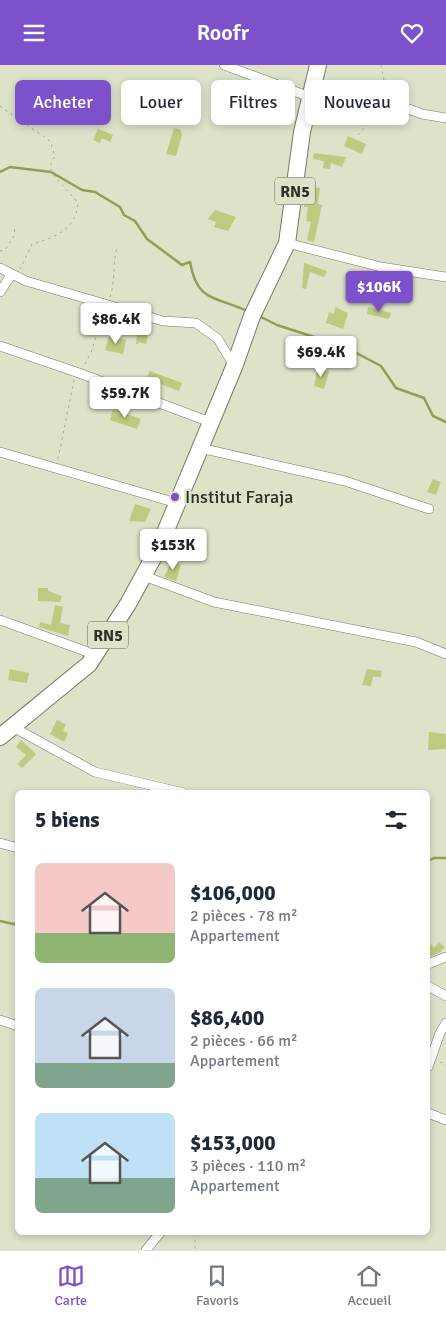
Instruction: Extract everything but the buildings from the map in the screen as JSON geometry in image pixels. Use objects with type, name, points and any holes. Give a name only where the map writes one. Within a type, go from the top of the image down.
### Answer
[{"type":"highway","name":"RN5","points":[[314,80],[318,65]]},
{"type":"highway","name":"RN5","points":[[6,732],[71,679],[96,655],[159,547],[234,367],[253,314],[287,243],[305,119]]},
{"type":"street","points":[[224,65],[305,90]]},
{"type":"street","points":[[409,110],[422,115],[446,118]]},
{"type":"street","points":[[287,243],[372,265],[446,277]]},
{"type":"street","points":[[0,268],[14,276],[163,321],[196,323],[218,339],[234,367]]},
{"type":"street","points":[[0,292],[14,276]]},
{"type":"street","points":[[0,346],[210,422]]},
{"type":"street","points":[[200,448],[344,481],[429,509]]},
{"type":"street","points":[[0,452],[177,503]]},
{"type":"street","points":[[144,575],[214,602],[416,642],[446,654]]},
{"type":"street","points":[[0,620],[96,655]]},
{"type":"street","points":[[6,732],[95,772],[171,790]]},
{"type":"street","points":[[0,843],[15,847]]},
{"type":"street","points":[[430,963],[446,957]]},
{"type":"street","points":[[430,987],[446,995]]},
{"type":"street","points":[[0,1020],[15,1025]]},
{"type":"street","points":[[430,1061],[440,1033],[446,1023]]},
{"type":"street","points":[[430,1114],[446,1120]]},
{"type":"street","points":[[146,1250],[158,1235]]},
{"type":"path","points":[[381,65],[384,80]]},
{"type":"path","points":[[0,105],[50,141],[55,156],[51,163],[51,172],[78,203],[73,222],[66,230],[44,241],[32,244],[14,276]]},
{"type":"path","points":[[358,135],[367,125]]},
{"type":"path","points":[[0,251],[5,250],[11,242],[15,227]]},
{"type":"path","points":[[56,467],[74,380],[90,357],[114,281],[118,246]]},
{"type":"path","points":[[195,1235],[195,1250]]},
{"type":"waterway","points":[[0,172],[10,167],[51,172],[82,190],[95,192],[120,207],[124,215],[135,221],[147,239],[182,265],[190,262],[193,275],[203,292],[217,300],[247,311]]},
{"type":"waterway","points":[[259,316],[277,325],[345,347],[381,366],[396,388],[424,398],[433,416],[446,422]]},
{"type":"waterway","points":[[430,860],[446,858]]},
{"type":"waterway","points":[[0,921],[15,924]]},
{"type":"place","name":"Institut Faraja","points":[[175,497]]}]
